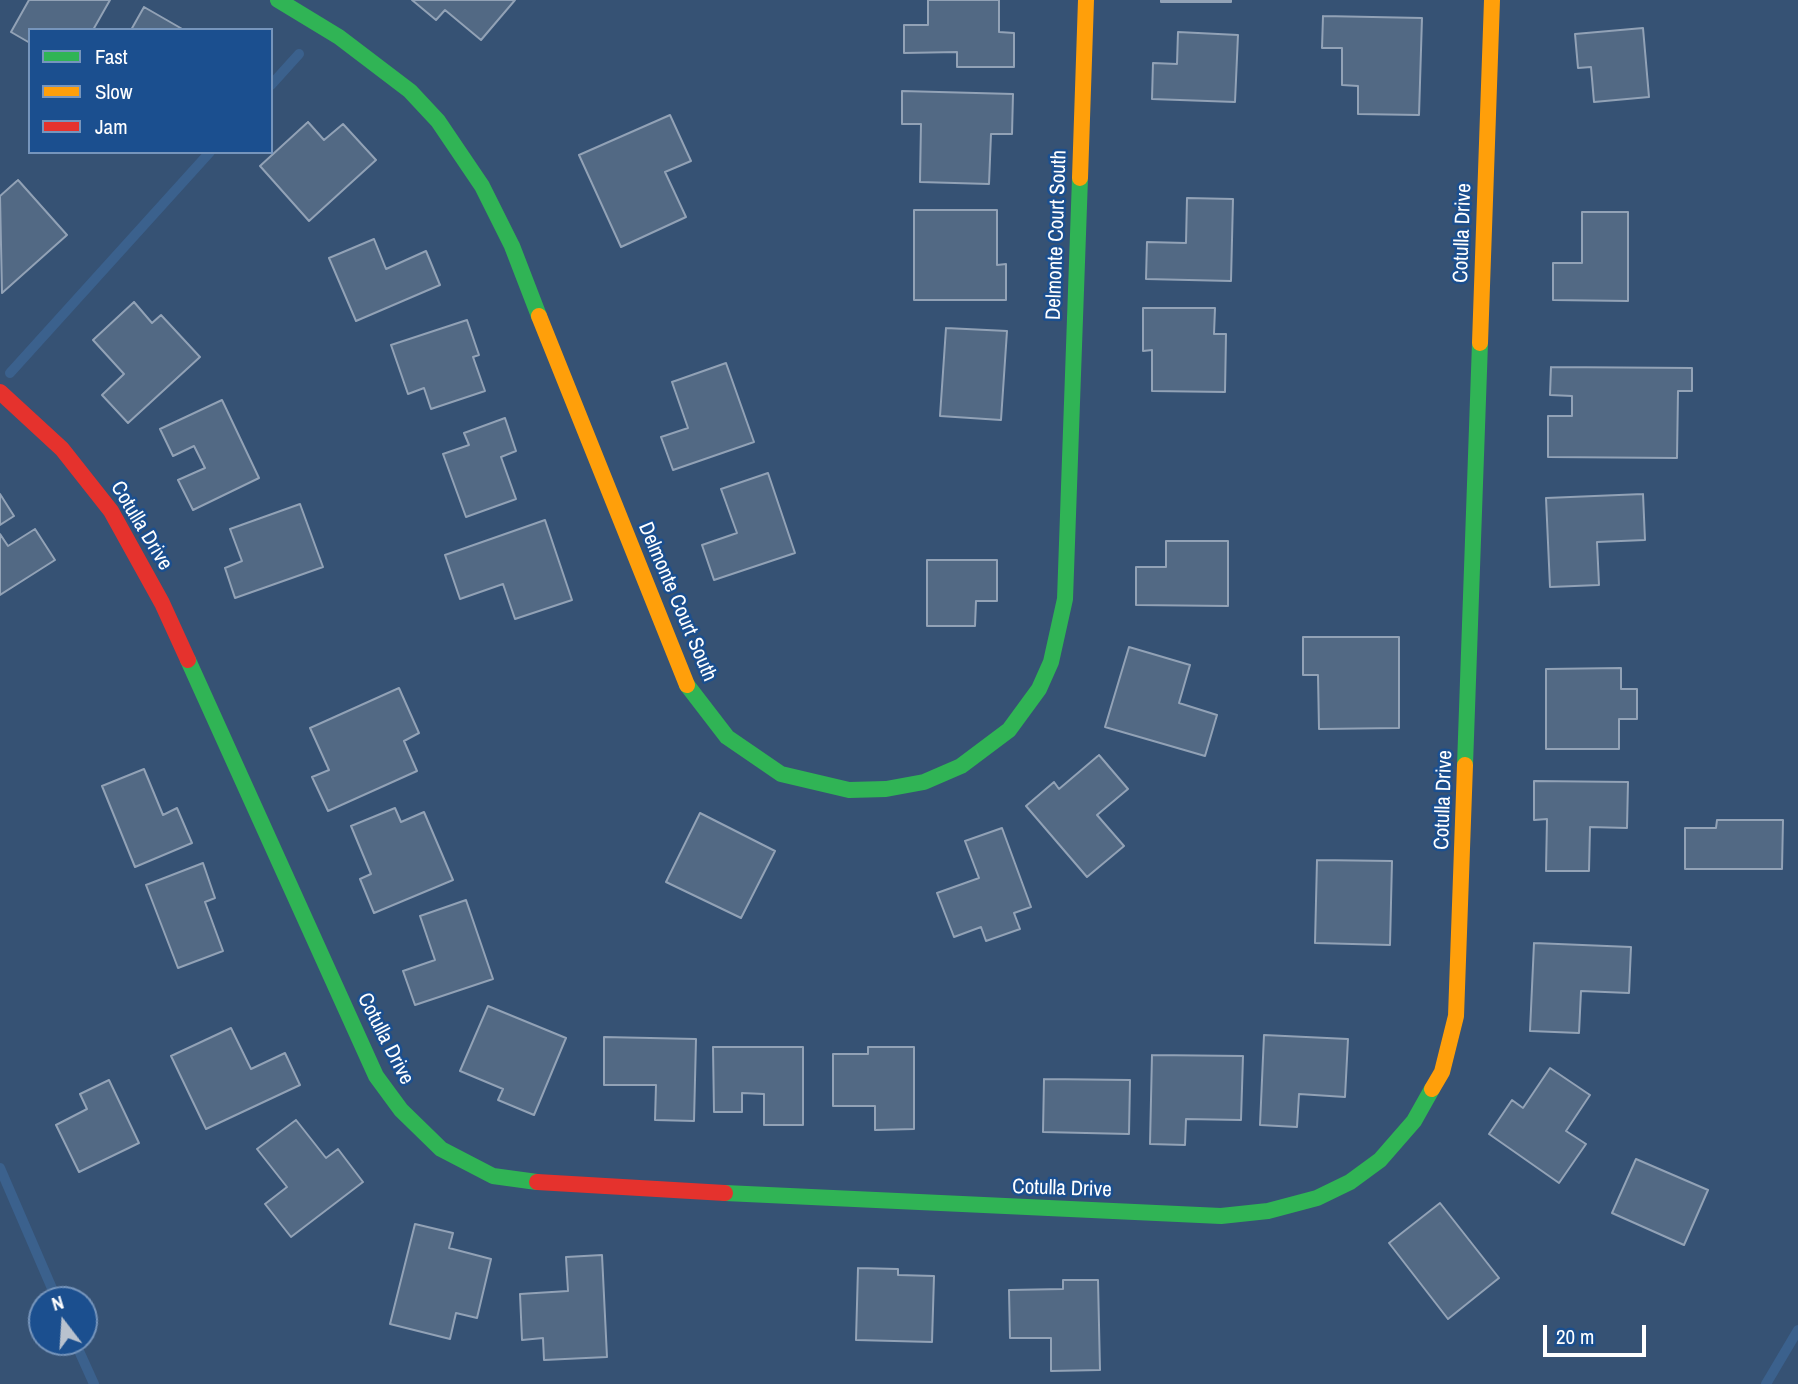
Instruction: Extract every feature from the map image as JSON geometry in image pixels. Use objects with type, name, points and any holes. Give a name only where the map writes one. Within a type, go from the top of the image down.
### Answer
[{"type":"street","name":"Delmonte Court South","points":[[278,0],[375,61],[410,90],[438,121],[482,186],[512,246],[669,646],[685,682],[705,712],[727,737],[781,774],[849,790],[886,789],[923,782],[961,766],[989,748],[1009,730],[1039,689],[1051,662],[1065,599],[1086,0]]},
{"type":"street","name":"Cotulla Drive","points":[[0,392],[62,449],[111,511],[131,544],[162,603],[376,1076],[401,1110],[441,1149],[493,1176],[560,1185],[1221,1216],[1268,1211],[1317,1198],[1350,1182],[1380,1160],[1414,1121],[1442,1072],[1457,1016],[1492,0]]},
{"type":"building","points":[[29,0],[110,0],[94,28],[28,28],[28,42],[11,32]]},
{"type":"building","points":[[412,0],[515,0],[481,40],[445,10],[436,20]]},
{"type":"building","points":[[928,0],[999,0],[999,32],[1014,33],[1014,67],[957,67],[957,52],[904,53],[904,25],[928,25]]},
{"type":"building","points":[[1231,0],[1231,2],[1161,2]]},
{"type":"building","points":[[144,7],[181,28],[132,28]]},
{"type":"building","points":[[1323,16],[1422,18],[1419,115],[1358,114],[1358,86],[1342,85],[1342,48],[1322,48]]},
{"type":"building","points":[[1643,28],[1649,97],[1594,102],[1591,67],[1578,68],[1575,34]]},
{"type":"building","points":[[1178,32],[1238,35],[1235,102],[1152,99],[1153,63],[1177,64]]},
{"type":"building","points":[[902,91],[1013,94],[1012,134],[991,134],[989,184],[920,182],[921,124],[902,124]]},
{"type":"building","points":[[670,115],[691,161],[665,172],[686,217],[621,247],[579,155]]},
{"type":"building","points":[[308,122],[324,140],[343,124],[376,160],[309,221],[260,166]]},
{"type":"building","points":[[18,180],[67,235],[2,293],[0,196]]},
{"type":"building","points":[[1187,198],[1233,199],[1231,281],[1146,279],[1147,242],[1186,243]]},
{"type":"building","points":[[914,210],[997,210],[997,265],[1006,264],[1006,300],[914,300]]},
{"type":"building","points":[[1582,212],[1628,212],[1628,301],[1553,300],[1553,263],[1582,263]]},
{"type":"building","points":[[374,239],[386,269],[426,251],[440,285],[356,321],[329,258]]},
{"type":"building","points":[[134,302],[152,323],[161,315],[200,357],[128,423],[102,395],[124,374],[93,340]]},
{"type":"building","points":[[1143,308],[1215,308],[1214,334],[1226,334],[1225,392],[1152,391],[1152,350],[1143,351]]},
{"type":"building","points":[[467,320],[479,355],[473,357],[485,391],[431,409],[424,388],[408,394],[391,345]]},
{"type":"building","points":[[946,328],[1007,331],[1001,420],[940,416]]},
{"type":"building","points":[[726,363],[754,442],[673,470],[661,437],[688,428],[672,382]]},
{"type":"building","points":[[1551,367],[1692,368],[1692,391],[1678,391],[1677,458],[1548,457],[1548,416],[1572,416],[1572,396],[1550,395]]},
{"type":"building","points":[[222,400],[259,478],[193,510],[178,480],[205,468],[194,446],[173,456],[160,429]]},
{"type":"building","points":[[505,418],[516,451],[501,457],[516,499],[466,517],[443,454],[469,445],[464,433]]},
{"type":"building","points":[[768,473],[795,553],[714,580],[702,545],[737,533],[721,489]]},
{"type":"building","points":[[0,494],[14,516],[0,525]]},
{"type":"building","points":[[1643,494],[1645,540],[1597,542],[1599,585],[1550,587],[1546,498]]},
{"type":"building","points":[[300,504],[323,567],[235,598],[225,568],[242,561],[230,529]]},
{"type":"building","points":[[545,520],[572,600],[515,619],[503,584],[460,599],[445,555]]},
{"type":"building","points":[[35,529],[55,560],[0,595],[0,534],[8,546]]},
{"type":"building","points":[[1166,541],[1228,541],[1228,606],[1136,605],[1136,567],[1166,567]]},
{"type":"building","points":[[927,560],[997,560],[997,601],[976,601],[975,626],[927,626]]},
{"type":"building","points":[[1303,637],[1399,637],[1399,728],[1319,729],[1318,675],[1303,675]]},
{"type":"building","points":[[1129,647],[1190,665],[1179,703],[1217,715],[1205,756],[1105,727]]},
{"type":"building","points":[[1621,668],[1621,689],[1637,689],[1637,719],[1619,719],[1619,749],[1546,749],[1546,669]]},
{"type":"building","points":[[399,688],[419,733],[404,741],[417,771],[328,811],[312,777],[329,770],[310,728]]},
{"type":"building","points":[[1099,755],[1128,789],[1097,815],[1124,846],[1087,877],[1026,806],[1054,782],[1059,789]]},
{"type":"building","points":[[144,769],[163,815],[177,808],[192,843],[135,867],[102,786]]},
{"type":"building","points":[[1534,781],[1628,782],[1627,828],[1590,827],[1589,871],[1546,871],[1547,819],[1534,820]]},
{"type":"building","points":[[395,808],[401,822],[424,812],[453,880],[374,913],[360,879],[371,874],[351,826]]},
{"type":"building","points":[[700,813],[775,851],[741,918],[666,882]]},
{"type":"building","points":[[1717,820],[1783,820],[1782,869],[1685,869],[1685,828],[1716,828]]},
{"type":"building","points":[[1002,828],[1031,907],[1014,913],[1020,929],[986,941],[981,927],[954,937],[937,893],[979,878],[965,841]]},
{"type":"building","points":[[1317,860],[1392,861],[1390,945],[1315,943]]},
{"type":"building","points":[[203,863],[215,898],[205,902],[223,951],[178,968],[146,885]]},
{"type":"building","points":[[466,900],[493,979],[415,1005],[403,971],[435,960],[420,916]]},
{"type":"building","points":[[1534,943],[1631,947],[1629,993],[1581,991],[1579,1033],[1530,1031]]},
{"type":"building","points":[[488,1006],[566,1038],[534,1115],[498,1100],[503,1089],[460,1071]]},
{"type":"building","points":[[231,1028],[251,1069],[285,1053],[300,1085],[206,1129],[171,1056]]},
{"type":"building","points":[[1264,1035],[1348,1039],[1345,1097],[1299,1094],[1297,1127],[1260,1125]]},
{"type":"building","points":[[604,1037],[696,1039],[694,1121],[655,1120],[656,1085],[604,1085]]},
{"type":"building","points":[[713,1047],[803,1047],[803,1125],[764,1125],[764,1094],[742,1093],[742,1112],[714,1112]]},
{"type":"building","points":[[868,1047],[914,1047],[914,1129],[875,1130],[875,1106],[833,1106],[833,1054],[868,1054]]},
{"type":"building","points":[[1152,1055],[1243,1056],[1241,1120],[1186,1119],[1185,1145],[1150,1144]]},
{"type":"building","points":[[1550,1068],[1590,1095],[1566,1131],[1586,1144],[1559,1183],[1489,1134],[1512,1100],[1523,1108]]},
{"type":"building","points":[[1044,1079],[1130,1080],[1129,1134],[1043,1132]]},
{"type":"building","points":[[109,1080],[139,1143],[79,1172],[56,1125],[87,1109],[80,1094]]},
{"type":"building","points":[[296,1120],[326,1158],[338,1149],[363,1182],[291,1237],[265,1204],[287,1187],[257,1149]]},
{"type":"building","points":[[1636,1159],[1708,1190],[1684,1245],[1612,1213]]},
{"type":"building","points":[[1440,1203],[1499,1278],[1448,1319],[1389,1243]]},
{"type":"building","points":[[415,1224],[453,1233],[449,1248],[491,1259],[477,1318],[456,1313],[450,1339],[390,1324]]},
{"type":"building","points":[[602,1255],[607,1357],[544,1360],[543,1338],[522,1340],[520,1294],[568,1291],[566,1257]]},
{"type":"building","points":[[858,1268],[898,1269],[898,1275],[934,1276],[932,1342],[856,1340]]},
{"type":"building","points":[[1063,1280],[1098,1280],[1100,1370],[1051,1371],[1051,1338],[1010,1338],[1009,1290],[1063,1289]]},
{"type":"waterway","points":[[273,83],[299,54]]},
{"type":"waterway","points":[[10,373],[208,154]]},
{"type":"waterway","points":[[0,1168],[51,1286]]},
{"type":"waterway","points":[[1766,1384],[1798,1330]]},
{"type":"waterway","points":[[81,1356],[94,1384]]},
{"type":"traffic: fast","points":[[278,0],[339,37],[410,91],[438,121],[482,186],[512,246],[539,316]]},
{"type":"traffic: fast","points":[[687,685],[727,737],[781,774],[849,790],[886,789],[924,782],[961,766],[1009,730],[1039,689],[1051,662],[1065,599],[1080,178]]},
{"type":"traffic: fast","points":[[1465,765],[1480,343]]},
{"type":"traffic: fast","points":[[188,660],[376,1076],[401,1110],[441,1149],[493,1176],[537,1182]]},
{"type":"traffic: fast","points":[[725,1193],[1221,1216],[1268,1211],[1317,1198],[1350,1182],[1380,1160],[1414,1121],[1432,1089]]},
{"type":"traffic: slow","points":[[1080,178],[1086,0]]},
{"type":"traffic: slow","points":[[1480,343],[1492,0]]},
{"type":"traffic: slow","points":[[539,316],[687,685]]},
{"type":"traffic: slow","points":[[1432,1089],[1442,1072],[1456,1016],[1465,765]]},
{"type":"traffic: jam","points":[[0,392],[62,449],[111,511],[162,603],[188,660]]},
{"type":"traffic: jam","points":[[537,1182],[725,1193]]}]
